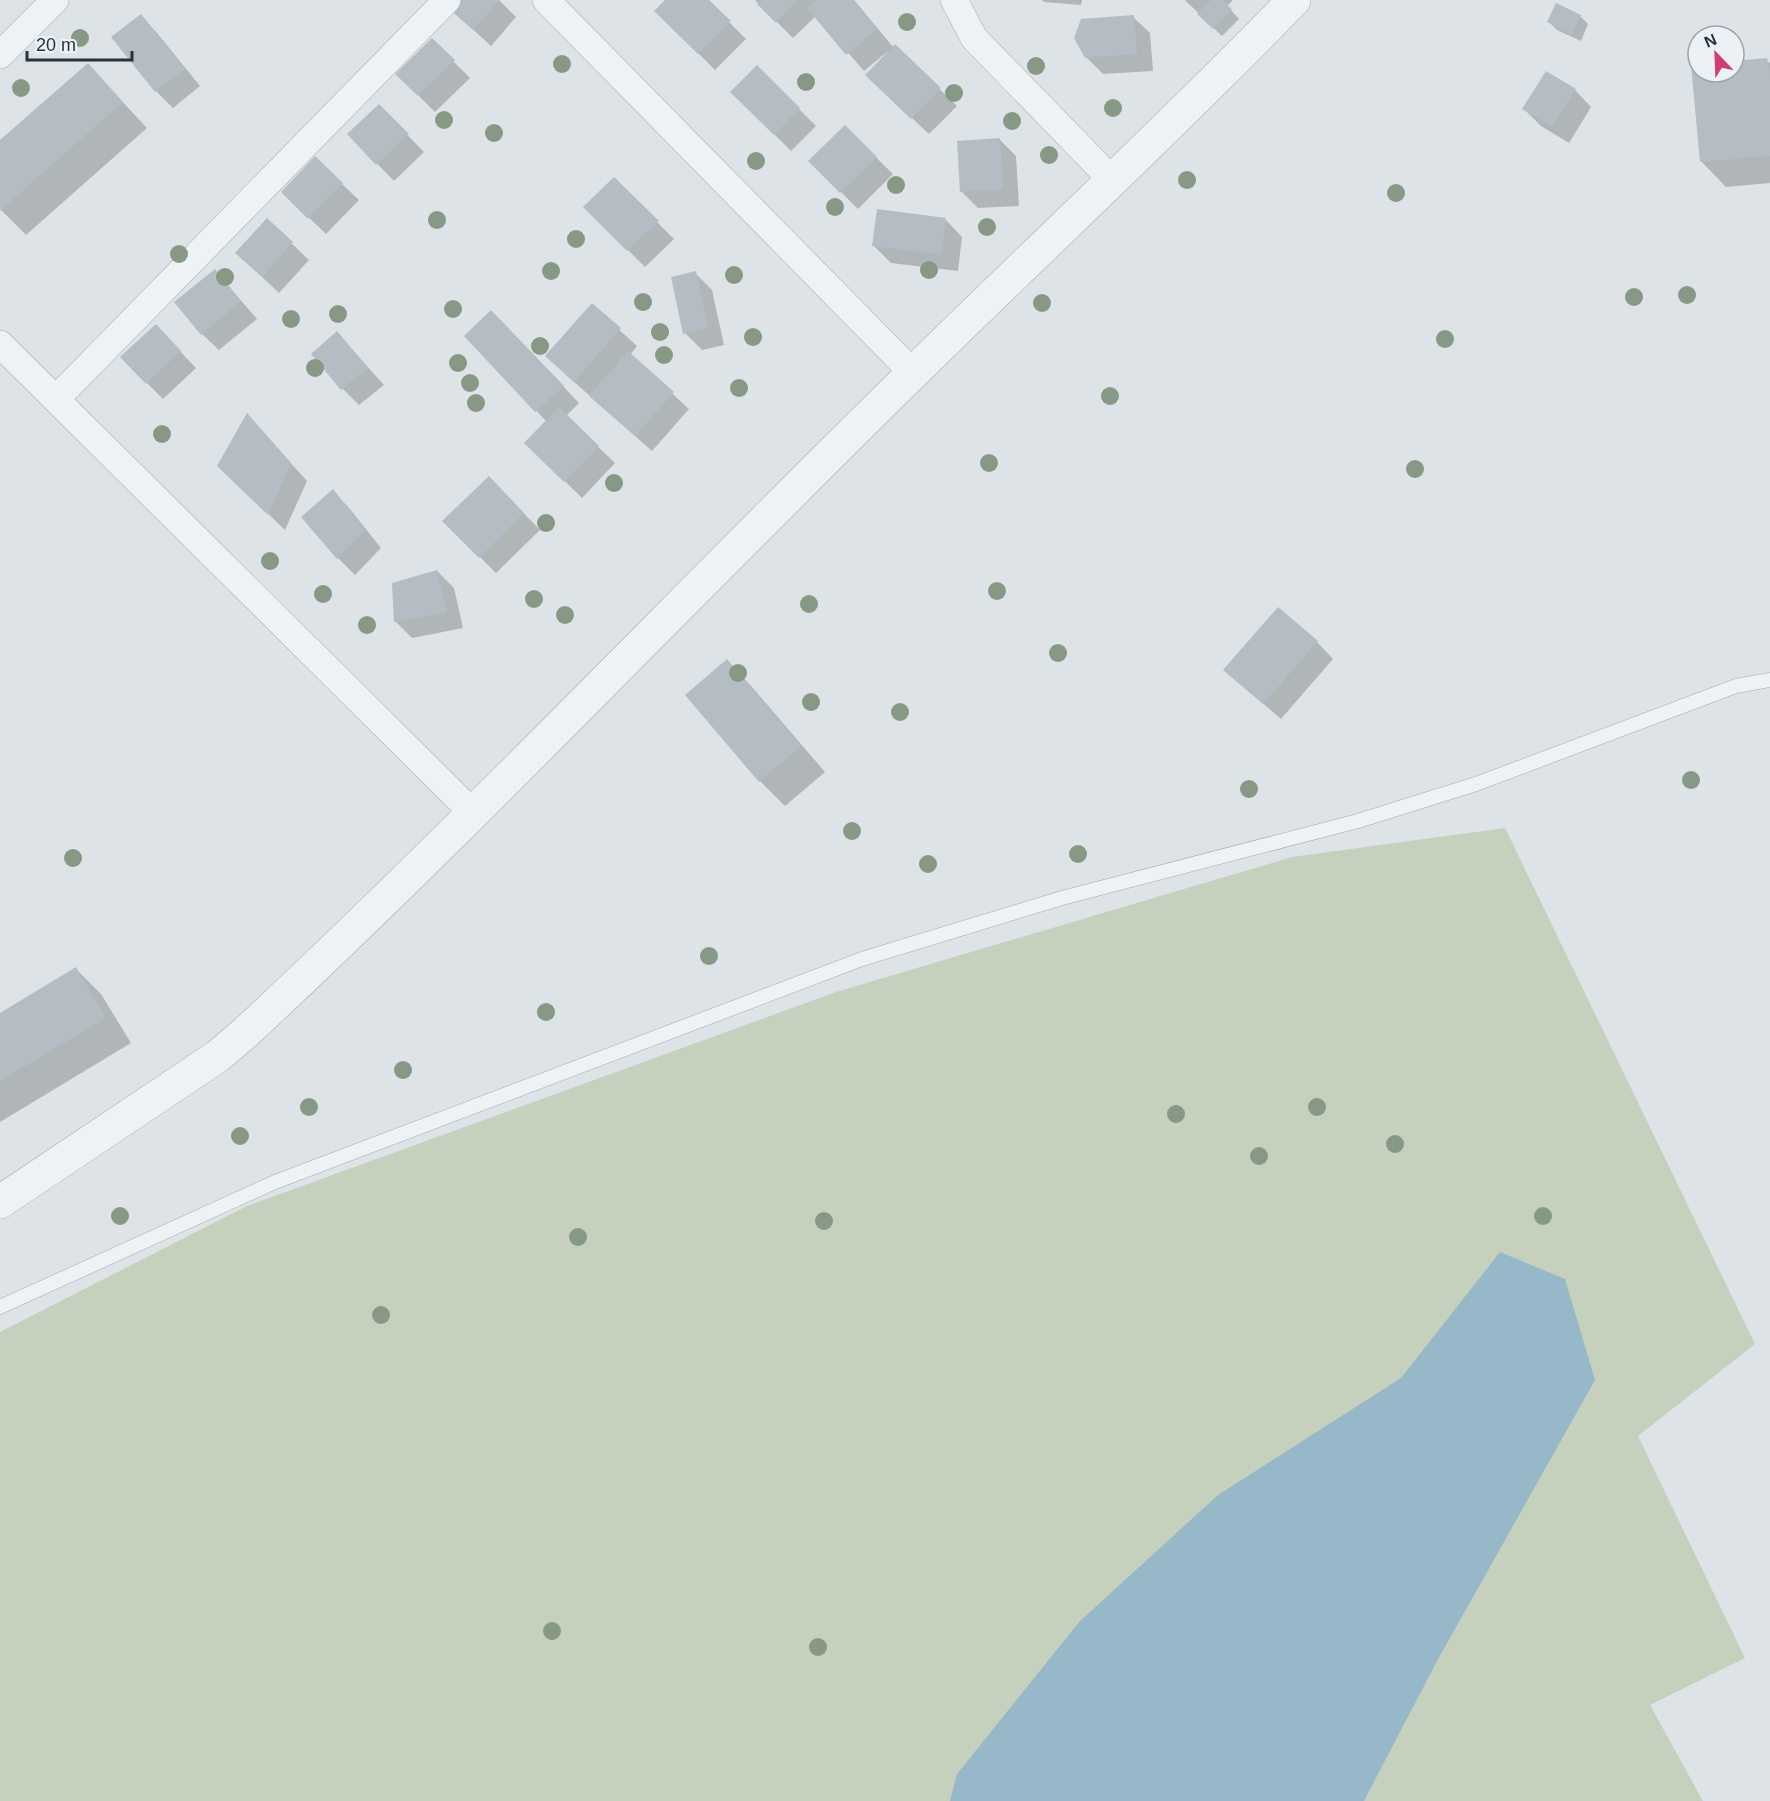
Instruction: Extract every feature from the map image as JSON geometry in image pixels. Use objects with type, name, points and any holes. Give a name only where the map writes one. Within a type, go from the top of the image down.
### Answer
[{"type":"street","points":[[0,55],[55,0]]},
{"type":"street","points":[[56,399],[447,0]]},
{"type":"street","points":[[546,0],[913,373]]},
{"type":"street","points":[[954,0],[974,38],[1113,181]]},
{"type":"street","points":[[0,1202],[218,1056],[245,1033],[474,814],[913,373],[1228,69],[1294,0]]},
{"type":"street","points":[[0,344],[474,814]]},
{"type":"lane","points":[[0,1307],[275,1182],[862,959],[1062,898],[1358,821],[1476,784],[1736,686],[1770,680]]},
{"type":"green space","points":[[1505,828],[1755,1344],[1638,1436],[1745,1658],[1650,1705],[1703,1801],[0,1801],[0,1332],[247,1206],[836,992],[1292,857]]},
{"type":"water","points":[[1500,1252],[1565,1279],[1595,1380],[1437,1661],[1364,1801],[950,1801],[957,1774],[1080,1621],[1218,1495],[1401,1378]]},
{"type":"building","points":[[453,0],[500,0],[473,30],[447,7]]},
{"type":"building","points":[[665,0],[709,0],[731,21],[698,54],[654,11]]},
{"type":"building","points":[[762,0],[798,0],[776,23],[757,4]]},
{"type":"building","points":[[816,0],[853,0],[877,29],[846,55],[807,8]]},
{"type":"building","points":[[1211,0],[1223,0],[1232,10],[1213,29],[1197,14]]},
{"type":"building","points":[[1556,3],[1581,15],[1572,35],[1547,22]]},
{"type":"building","points":[[141,14],[185,69],[155,92],[111,37]]},
{"type":"building","points":[[1134,15],[1137,54],[1085,58],[1074,38],[1081,19]]},
{"type":"building","points":[[432,38],[455,60],[418,96],[395,74]]},
{"type":"building","points":[[895,44],[941,88],[911,119],[865,75]]},
{"type":"building","points":[[1767,58],[1770,74],[1770,156],[1700,162],[1693,84],[1746,84],[1746,60]]},
{"type":"building","points":[[88,63],[123,102],[0,211],[0,140]]},
{"type":"building","points":[[757,65],[800,108],[774,135],[730,92]]},
{"type":"building","points":[[1546,71],[1576,89],[1552,127],[1522,109]]},
{"type":"building","points":[[379,104],[409,134],[376,165],[347,134]]},
{"type":"building","points":[[845,125],[877,157],[840,193],[808,161]]},
{"type":"building","points":[[1000,138],[1003,189],[960,192],[957,141]]},
{"type":"building","points":[[315,156],[343,183],[308,219],[281,192]]},
{"type":"building","points":[[614,177],[659,221],[627,251],[583,207]]},
{"type":"building","points":[[877,209],[946,218],[941,255],[872,246]]},
{"type":"building","points":[[267,218],[293,242],[262,277],[235,253]]},
{"type":"building","points":[[215,269],[241,301],[201,335],[174,302]]},
{"type":"building","points":[[696,271],[708,328],[683,334],[671,277]]},
{"type":"building","points":[[592,303],[621,328],[574,382],[545,356]]},
{"type":"building","points":[[491,310],[564,386],[535,412],[464,336]]},
{"type":"building","points":[[156,324],[181,351],[146,384],[120,357]]},
{"type":"building","points":[[337,331],[368,368],[341,390],[311,354]]},
{"type":"building","points":[[628,351],[674,392],[635,436],[589,396]]},
{"type":"building","points":[[559,407],[599,446],[564,482],[524,443]]},
{"type":"building","points":[[247,413],[291,463],[268,515],[217,466]]},
{"type":"building","points":[[489,476],[524,513],[479,558],[442,521]]},
{"type":"building","points":[[333,489],[365,530],[337,559],[301,517]]},
{"type":"building","points":[[437,570],[447,612],[394,622],[392,583]]},
{"type":"building","points":[[1278,607],[1318,641],[1263,704],[1223,670]]},
{"type":"building","points":[[727,659],[801,746],[759,782],[685,695]]},
{"type":"building","points":[[76,967],[106,1018],[0,1081],[0,1013]]}]
